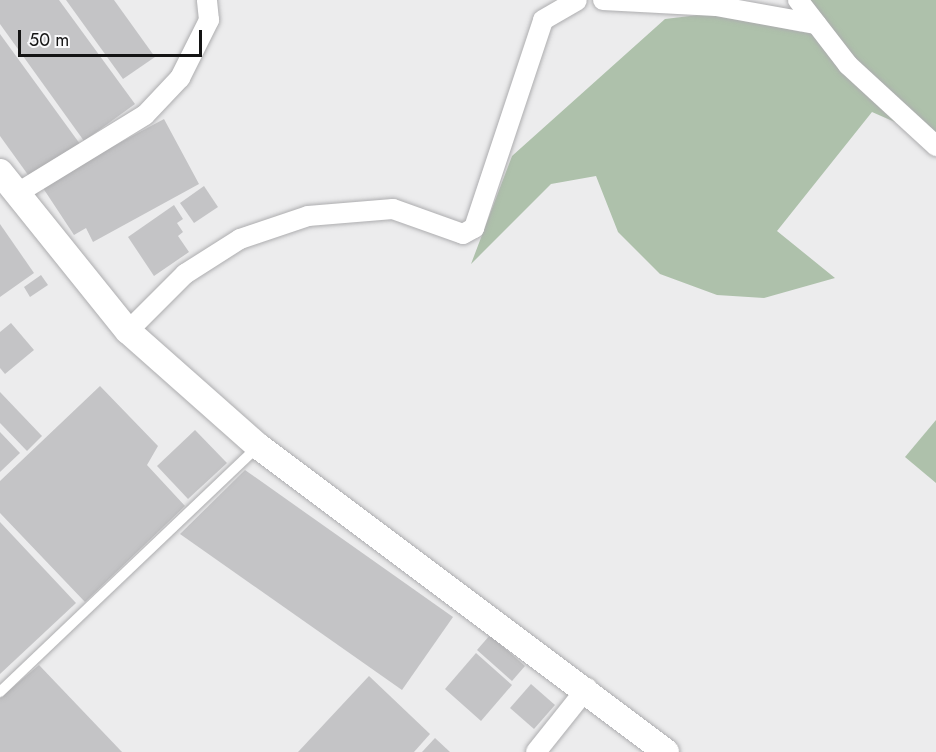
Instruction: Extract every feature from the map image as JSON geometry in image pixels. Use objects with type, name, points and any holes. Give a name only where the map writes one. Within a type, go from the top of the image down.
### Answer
[{"type":"street","points":[[16,194],[144,115],[180,78],[209,20],[207,0]]},
{"type":"street","points":[[128,331],[185,274],[240,239],[308,216],[393,209],[463,234],[474,228],[543,20],[577,0]]},
{"type":"street","points":[[603,0],[716,6],[816,24]]},
{"type":"street","points":[[798,0],[848,65],[936,146]]},
{"type":"street","points":[[0,172],[128,331],[258,446],[586,688],[666,752]]},
{"type":"street","points":[[536,752],[586,688]]},
{"type":"lane","points":[[0,692],[258,446]]},
{"type":"green space","points":[[803,0],[936,0],[936,140],[872,112],[777,231],[835,278],[764,298],[717,295],[660,274],[618,232],[596,176],[551,184],[471,264],[512,156],[665,19],[715,13],[801,32]]},
{"type":"green space","points":[[936,420],[936,483],[905,457]]},
{"type":"building","points":[[0,0],[59,0],[135,104],[84,141],[0,24]]},
{"type":"building","points":[[66,0],[114,0],[155,57],[123,79]]},
{"type":"building","points":[[0,34],[80,144],[31,179],[0,136]]},
{"type":"building","points":[[164,119],[199,184],[93,242],[86,228],[74,235],[41,185]]},
{"type":"building","points":[[204,186],[218,207],[194,223],[180,203]]},
{"type":"building","points":[[174,205],[183,219],[177,223],[183,232],[178,236],[189,252],[154,276],[128,237]]},
{"type":"building","points":[[0,224],[34,273],[0,297]]},
{"type":"building","points":[[41,275],[48,285],[30,297],[24,287]]},
{"type":"building","points":[[11,323],[34,350],[5,374],[0,368],[0,332]]},
{"type":"building","points":[[100,386],[158,446],[147,465],[185,506],[85,602],[0,513],[0,481]]},
{"type":"building","points":[[0,392],[42,436],[27,451],[0,423]]},
{"type":"building","points":[[195,430],[227,463],[188,499],[157,466]]},
{"type":"building","points":[[0,432],[20,453],[0,472]]},
{"type":"building","points":[[245,470],[453,617],[402,690],[180,534]]},
{"type":"building","points":[[0,522],[76,603],[0,674]]},
{"type":"building","points":[[490,635],[525,666],[512,681],[477,650]]},
{"type":"building","points":[[476,653],[512,685],[481,721],[445,689]]},
{"type":"building","points":[[39,665],[122,752],[0,752],[0,698]]},
{"type":"building","points":[[369,676],[430,734],[414,752],[298,752]]},
{"type":"building","points":[[531,684],[555,705],[534,729],[510,708]]},
{"type":"building","points":[[435,738],[450,752],[422,752]]}]
